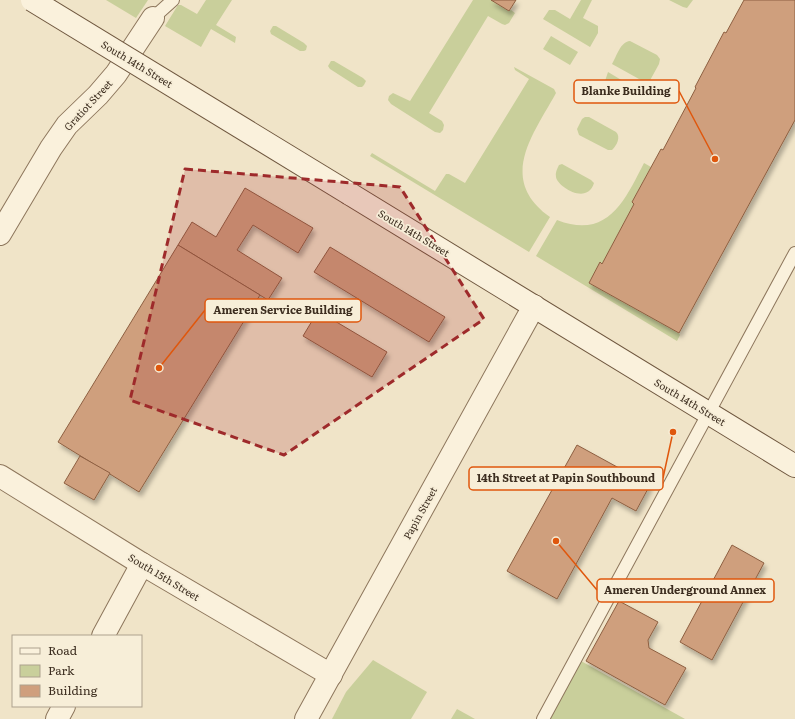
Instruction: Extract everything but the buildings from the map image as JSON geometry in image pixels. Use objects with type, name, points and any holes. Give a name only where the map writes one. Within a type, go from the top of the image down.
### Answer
[{"type":"street","name":"South 14th Street","points":[[32,0],[795,466]]},
{"type":"street","name":"Gratiot Street","points":[[0,234],[51,148],[67,125],[98,95],[116,74],[156,9]]},
{"type":"street","name":"Papin Street","points":[[306,719],[534,306]]},
{"type":"street","name":"South 15th Street","points":[[0,476],[142,564],[331,675]]},
{"type":"street","points":[[104,635],[142,564]]},
{"type":"street","points":[[57,719],[63,707]]},
{"type":"lane","name":"Gratiot Street","points":[[156,9],[173,0]]},
{"type":"lane","points":[[543,719],[795,253]]},
{"type":"highlighted area","points":[[185,169],[400,187],[484,319],[284,455],[130,400]]},
{"type":"green space","points":[[106,0],[148,0],[136,18]]},
{"type":"green space","points":[[206,0],[232,0],[216,25],[236,37],[235,43],[211,29],[201,47],[165,26],[178,5],[181,5],[197,14]]},
{"type":"green space","points":[[473,0],[491,0],[515,13],[509,23],[505,25],[488,16],[429,113],[442,121],[444,125],[443,130],[440,133],[435,132],[391,104],[388,100],[389,96],[393,93],[410,101]]},
{"type":"green space","points":[[581,0],[592,0],[583,18],[598,26],[598,33],[590,47],[543,19],[549,10],[555,10],[570,19]]},
{"type":"green space","points":[[669,0],[693,0],[687,8]]},
{"type":"green space","points":[[273,26],[276,26],[304,43],[307,46],[306,50],[300,51],[271,34],[270,31]]},
{"type":"green space","points":[[551,36],[578,52],[570,65],[543,49]]},
{"type":"green space","points":[[630,41],[657,55],[660,59],[659,64],[648,84],[612,64],[621,47]]},
{"type":"green space","points":[[331,61],[334,61],[363,78],[366,81],[364,85],[362,87],[358,87],[330,69],[328,66]]},
{"type":"green space","points":[[514,67],[554,89],[556,93],[538,125],[524,156],[523,172],[525,188],[534,202],[550,217],[529,252],[370,156],[372,153],[435,191],[446,174],[449,174],[465,183],[529,79],[515,70]]},
{"type":"green space","points":[[608,72],[643,93],[634,99],[607,84],[605,81]]},
{"type":"green space","points":[[589,117],[616,132],[618,141],[612,150],[608,150],[579,135],[577,129],[582,119]]},
{"type":"green space","points":[[644,163],[651,167],[632,202],[634,204],[602,264],[600,263],[589,283],[679,333],[680,335],[677,341],[536,256],[557,220],[575,225],[589,225],[602,221],[612,213],[622,203]]},
{"type":"green space","points":[[562,164],[591,180],[594,183],[590,190],[579,194],[561,185],[556,177],[556,174],[559,165]]},
{"type":"green space","points":[[373,660],[427,692],[411,719],[332,719],[346,692]]},
{"type":"green space","points":[[581,661],[685,719],[550,719]]},
{"type":"green space","points":[[457,709],[475,719],[451,719]]},
{"type":"place","name":"Blanke Building","points":[[715,159]]},
{"type":"place","name":"Ameren Service Building","points":[[159,368]]},
{"type":"place","name":"14th Street at Papin Southbound","points":[[673,432]]},
{"type":"place","name":"Ameren Underground Annex","points":[[556,541]]}]
